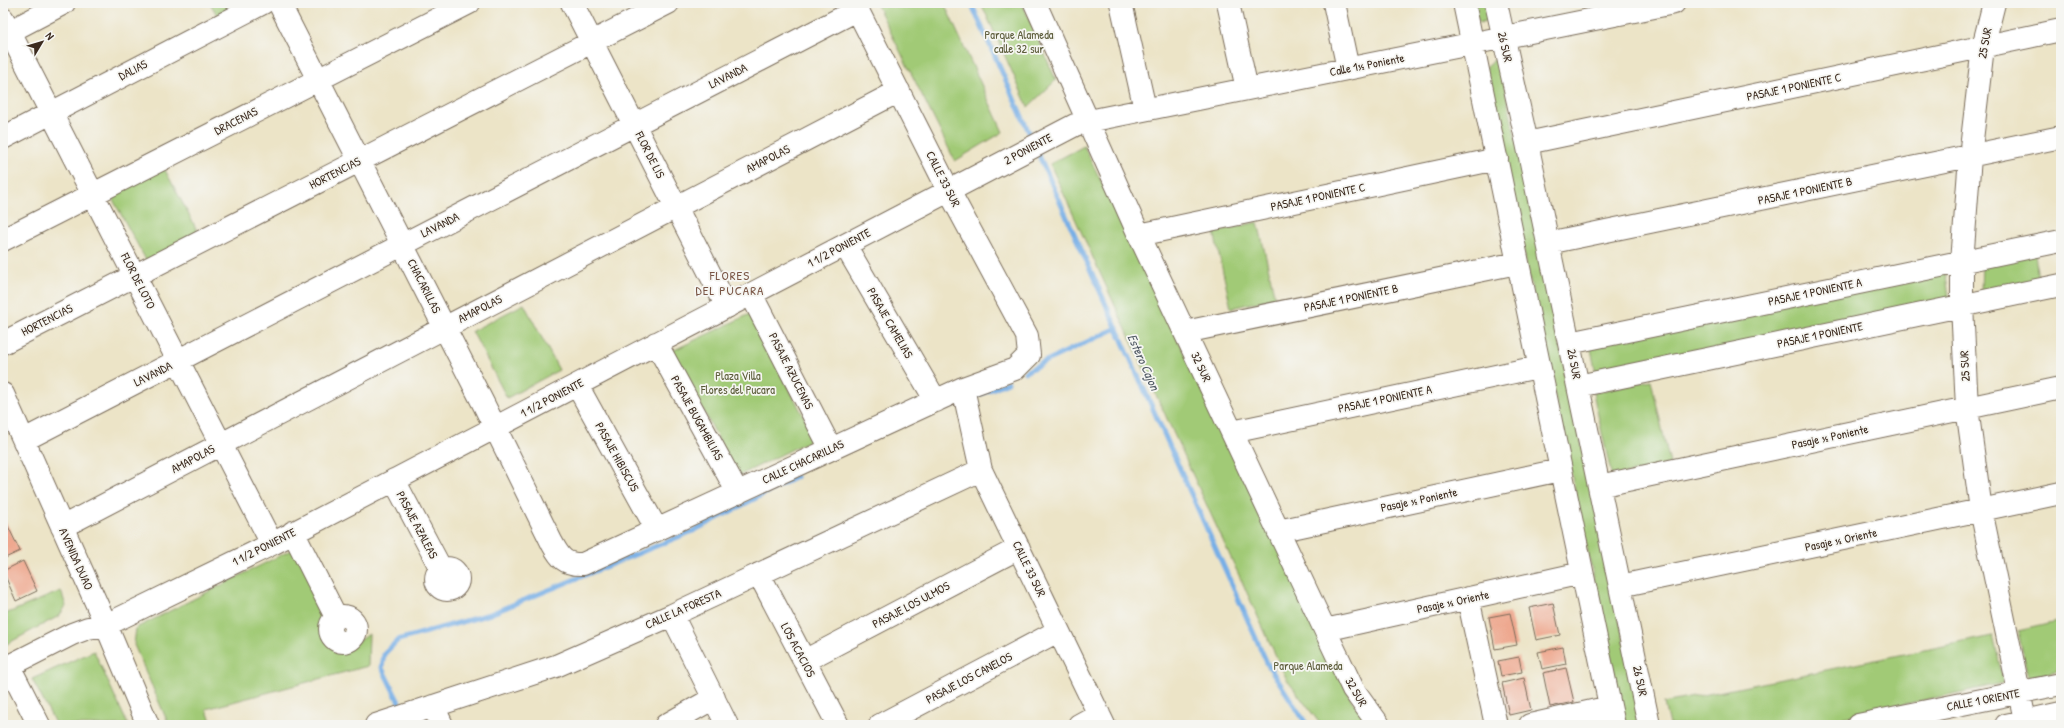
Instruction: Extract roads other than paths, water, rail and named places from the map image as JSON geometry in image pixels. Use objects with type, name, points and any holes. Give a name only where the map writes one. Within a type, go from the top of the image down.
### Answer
[{"type":"street","points":[[5,29],[64,3]]},
{"type":"street","name":"DALIAS","points":[[3,138],[263,3]]},
{"type":"street","name":"CHACARILLAS","points":[[279,3],[445,328],[552,543],[559,555],[573,564]]},
{"type":"street","name":"DRACENAS","points":[[3,240],[469,3]]},
{"type":"street","name":"FLOR DE LIS","points":[[572,3],[727,306]]},
{"type":"street","name":"HORTENCIAS","points":[[3,342],[668,3]]},
{"type":"street","name":"32 SUR","points":[[1035,3],[1140,235],[1353,689],[1379,725]]},
{"type":"street","points":[[1121,3],[1145,109]]},
{"type":"street","points":[[1228,3],[1247,89]]},
{"type":"street","points":[[1334,3],[1348,69]]},
{"type":"street","points":[[1464,3],[1497,159],[1538,367],[1612,716],[1530,725]]},
{"type":"street","name":"26 SUR","points":[[1496,3],[1502,38],[1528,143],[1650,725]]},
{"type":"street","name":"Calle 1½ Poniente","points":[[1061,132],[1089,121],[1145,109],[1674,3]]},
{"type":"street","name":"25 SUR","points":[[1994,3],[1983,47],[1970,157],[1962,262],[1962,305],[1968,408],[1981,510],[2019,692],[2019,724]]},
{"type":"street","name":"CALLE 33 SUR","points":[[856,6],[949,191],[1027,336],[1029,355]]},
{"type":"street","name":"LAVANDA","points":[[24,440],[634,125],[856,6]]},
{"type":"street","name":"FLOR DE LOTO","points":[[5,29],[93,194],[272,544]]},
{"type":"street","name":"PASAJE 1 PONIENTE C","points":[[1528,143],[2061,30]]},
{"type":"street","name":"AMAPOLAS","points":[[62,527],[899,91]]},
{"type":"street","name":"2 PONIENTE","points":[[996,166],[1061,132]]},
{"type":"street","name":"PASAJE 1 PONIENTE B","points":[[1548,243],[2061,137]]},
{"type":"street","name":"PASAJE 1 PONIENTE C","points":[[1140,235],[1497,159]]},
{"type":"street","name":"1 1/2 PONIENTE","points":[[6,668],[72,634],[88,628],[106,625],[272,544],[996,166]]},
{"type":"street","name":"PASAJE 1 PONIENTE A","points":[[1569,343],[2061,241]]},
{"type":"street","name":"PASAJE CAMELIAS","points":[[845,245],[936,401]]},
{"type":"street","name":"PASAJE 1 PONIENTE B","points":[[1185,332],[1518,263]]},
{"type":"street","name":"PASAJE 1 PONIENTE","points":[[1578,386],[2061,285]]},
{"type":"street","name":"PASAJE AZUCENAS","points":[[751,294],[831,449]]},
{"type":"street","name":"PASAJE BUGAMBILIAS","points":[[656,343],[738,493]]},
{"type":"street","name":"CALLE CHACARILLAS","points":[[573,564],[583,564],[936,401],[965,399],[1015,369],[1029,355]]},
{"type":"street","name":"PASAJE 1 PONIENTE A","points":[[1232,432],[1538,367]]},
{"type":"street","name":"PASAJE HIBISCUS","points":[[578,384],[657,530]]},
{"type":"street","name":"Pasaje ½ Poniente","points":[[1599,486],[2061,388]]},
{"type":"street","name":"CALLE 33 SUR","points":[[965,399],[981,470],[1101,720]]},
{"type":"street","name":"AVENIDA DUAO","points":[[4,401],[24,440],[106,625],[148,725]]},
{"type":"street","name":"CALLE LA FORESTA","points":[[387,723],[431,714],[556,666],[672,615],[981,470]]},
{"type":"street","name":"Pasaje ½ Poniente","points":[[1278,531],[1560,470]]},
{"type":"street","name":"PASAJE AZALEAS","points":[[394,480],[441,569]]},
{"type":"street","name":"Pasaje ½ Oriente","points":[[1620,586],[2061,493]]},
{"type":"street","points":[[293,532],[336,618]]},
{"type":"street","name":"PASAJE LOS ULMOS","points":[[804,661],[1019,548]]},
{"type":"street","name":"Pasaje ½ Oriente","points":[[1325,630],[1582,573]]},
{"type":"street","name":"LOS ACACIOS","points":[[759,574],[838,725]]},
{"type":"street","points":[[1468,598],[1496,725]]},
{"type":"street","points":[[672,615],[727,725]]},
{"type":"street","name":"PASAJE LOS CANELOS","points":[[880,725],[1058,631]]},
{"type":"street","points":[[6,668],[39,725]]},
{"type":"street","name":"CALLE 1 ORIENTE","points":[[1858,725],[2061,684]]},
{"type":"street","points":[[666,725],[714,698]]},
{"type":"street","points":[[2019,724],[2061,714]]},
{"type":"street","points":[[1079,725],[1101,720]]},
{"type":"waterway","name":"Estero Cajon","points":[[971,3],[1033,141]]},
{"type":"waterway","name":"Estero Cajon","points":[[1037,151],[1268,665],[1307,725]]},
{"type":"waterway","points":[[1025,372],[1117,328]]},
{"type":"waterway","points":[[971,398],[1008,382]]},
{"type":"waterway","points":[[945,408],[962,401]]},
{"type":"waterway","points":[[404,712],[382,668],[384,654],[398,640],[490,614],[693,531],[796,477]]},
{"type":"district","name":"FLORES DEL PUCARA","points":[[730,282]]},
{"type":"park label","name":"Parque Alameda calle 32 sur","points":[[1019,42]]},
{"type":"park label","name":"Plaza Villa Flores del Pucara","points":[[738,383]]},
{"type":"park label","name":"Parque Alameda","points":[[1308,666]]}]
